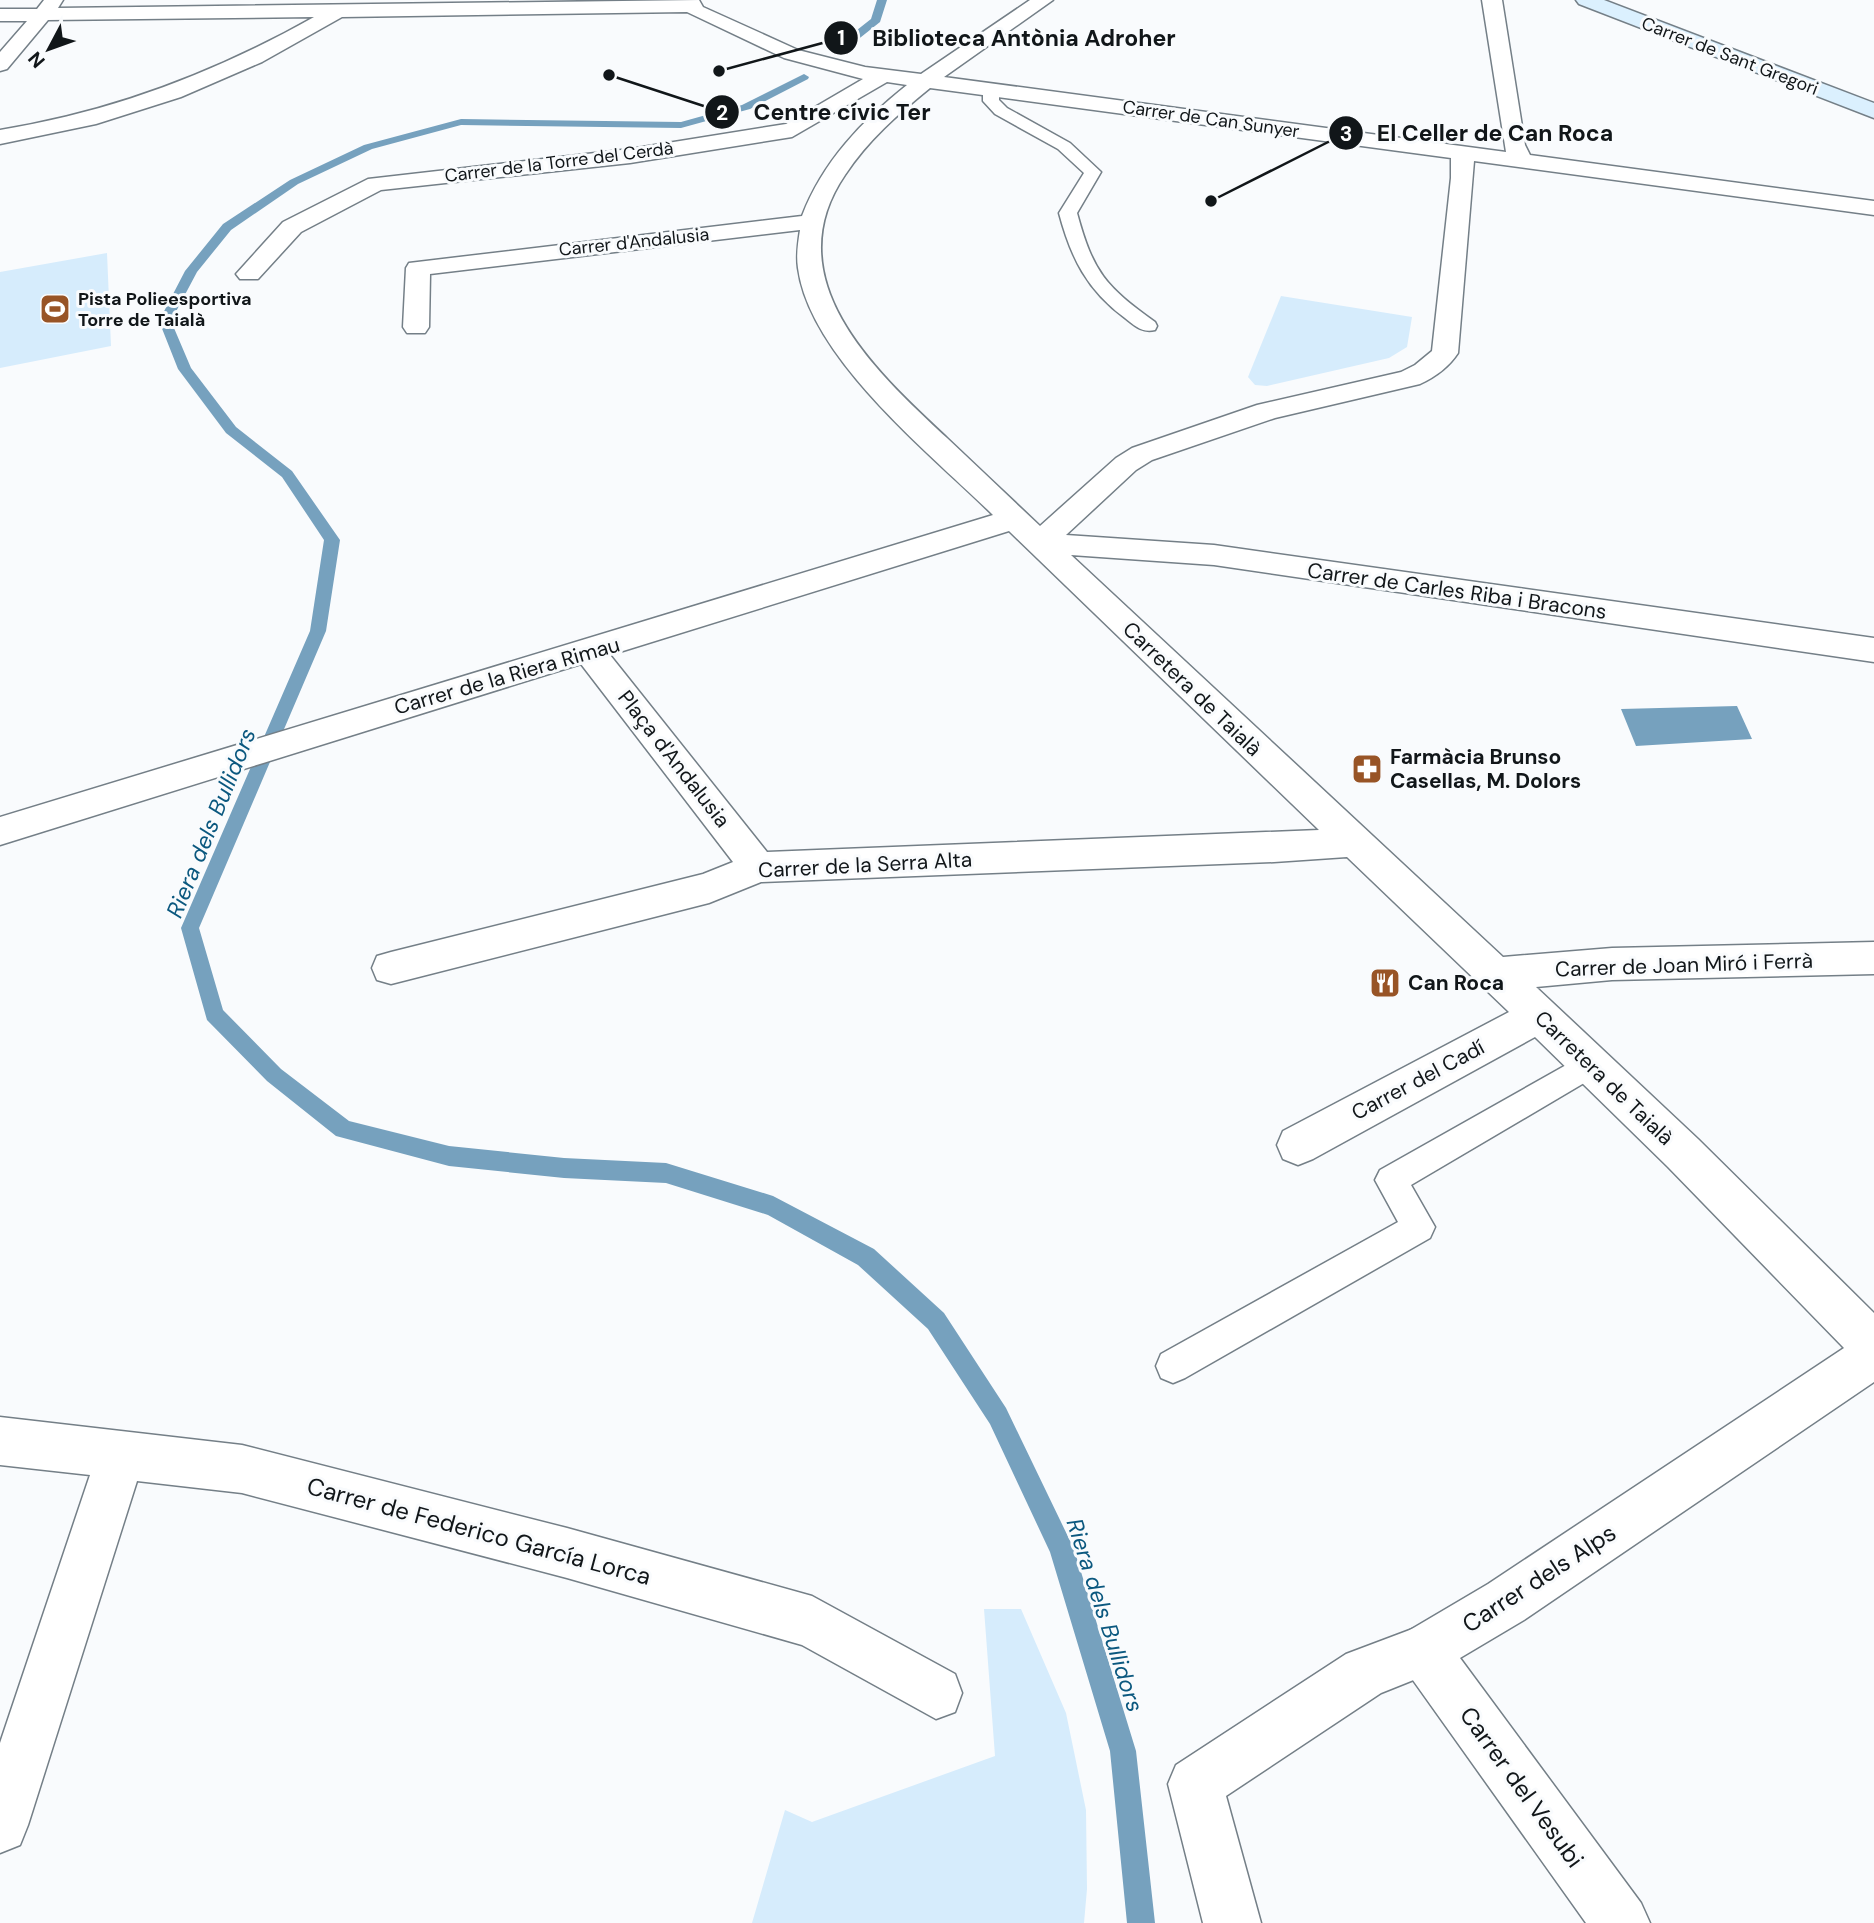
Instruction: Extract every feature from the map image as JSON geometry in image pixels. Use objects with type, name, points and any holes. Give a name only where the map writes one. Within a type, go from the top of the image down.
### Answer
[{"type":"main road","name":"Carrer de Sant Gregori","points":[[1586,0],[1874,111]]},
{"type":"street","name":"Carretera de Taialà","points":[[1043,0],[929,81],[855,143],[819,200],[810,222],[809,261],[814,285],[824,311],[842,342],[897,404],[1027,531],[1353,842],[1591,1064],[1874,1346]]},
{"type":"street","points":[[1492,0],[1514,145],[1521,160]]},
{"type":"street","name":"Carrer de Can Sunyer","points":[[690,3],[712,19],[792,54],[874,75],[1874,208]]},
{"type":"street","points":[[0,15],[48,7],[690,3]]},
{"type":"street","points":[[0,137],[90,120],[156,100],[259,54],[347,5]]},
{"type":"street","points":[[0,65],[48,7]]},
{"type":"street","name":"Carrer de la Torre del Cerdà","points":[[249,274],[292,227],[376,184],[629,156],[792,130],[874,75]]},
{"type":"street","points":[[1027,531],[1142,454],[1267,411],[1410,378],[1437,362],[1445,353],[1463,178],[1462,153]]},
{"type":"street","name":"Carrer d'Andalusia","points":[[416,327],[418,268],[810,222]]},
{"type":"street","name":"Carrer de Carles Riba i Bracons","points":[[1027,531],[1214,555],[1874,650]]},
{"type":"street","name":"Carrer de la Riera Rimau","points":[[0,831],[330,728],[589,652],[1027,531]]},
{"type":"street","name":"Plaça d'Andalusia","points":[[589,652],[758,867]]},
{"type":"street","name":"Carrer de la Serra Alta","points":[[391,968],[709,888],[758,867],[1274,848],[1353,842]]},
{"type":"street","name":"Carrer de Joan Miró i Ferrà","points":[[1494,974],[1612,964],[1874,958]]},
{"type":"street","name":"Carrer del Cadí","points":[[1297,1145],[1539,1015]]},
{"type":"street","name":"Carrer dels Alps","points":[[1233,1923],[1195,1784],[1365,1673],[1423,1651],[1506,1602],[1874,1355]]},
{"type":"street","name":"Carrer de Federico García Lorca","points":[[0,1441],[242,1469],[567,1553],[812,1622],[936,1693]]},
{"type":"street","points":[[0,1825],[121,1456]]},
{"type":"street","name":"Carrer del Vesubi","points":[[1423,1651],[1621,1923]]},
{"type":"lane","points":[[991,89],[991,101],[1001,111],[1064,146],[1093,172],[1068,213],[1080,258],[1096,285],[1149,326]]},
{"type":"lane","points":[[1173,1366],[1419,1227],[1391,1180],[1591,1064]]},
{"type":"shaded area","name":"Pista Polieesportiva Torre de Taialà","points":[[107,253],[111,346],[0,368],[0,272]]},
{"type":"shaded area","points":[[1281,296],[1412,317],[1407,347],[1389,358],[1267,386],[1255,385],[1248,377]]},
{"type":"shaded area","points":[[984,1609],[1021,1609],[1066,1713],[1086,1810],[1087,1889],[1084,1923],[752,1923],[785,1810],[812,1822],[995,1756]]},
{"type":"water","points":[[1737,706],[1752,739],[1636,746],[1621,709]]},
{"type":"waterway","name":"Riera dels Bullidors","points":[[842,47],[876,20],[882,0]]},
{"type":"waterway","name":"Riera dels Bullidors","points":[[804,77],[746,107],[681,125],[461,122],[368,147],[294,182],[227,227],[191,271],[165,321],[185,369],[231,430],[287,474],[332,540],[318,631],[190,928],[214,1014],[274,1075],[343,1129],[449,1156],[564,1168],[666,1173],[773,1206],[866,1257],[936,1321],[998,1416],[1062,1549],[1123,1751],[1141,1923]]},
{"type":"place","name":"Biblioteca Antònia Adroher","points":[[719,71]]},
{"type":"place","name":"Centre cívic Ter","points":[[609,75]]},
{"type":"place","name":"El Celler de Can Roca","points":[[1211,201]]},
{"type":"place","name":"Pista Polieesportiva Torre de Taialà","points":[[55,309]]},
{"type":"place","name":"Farmàcia Brunso Casellas, M. Dolors","points":[[1367,769]]},
{"type":"place","name":"Can Roca","points":[[1385,983]]}]
